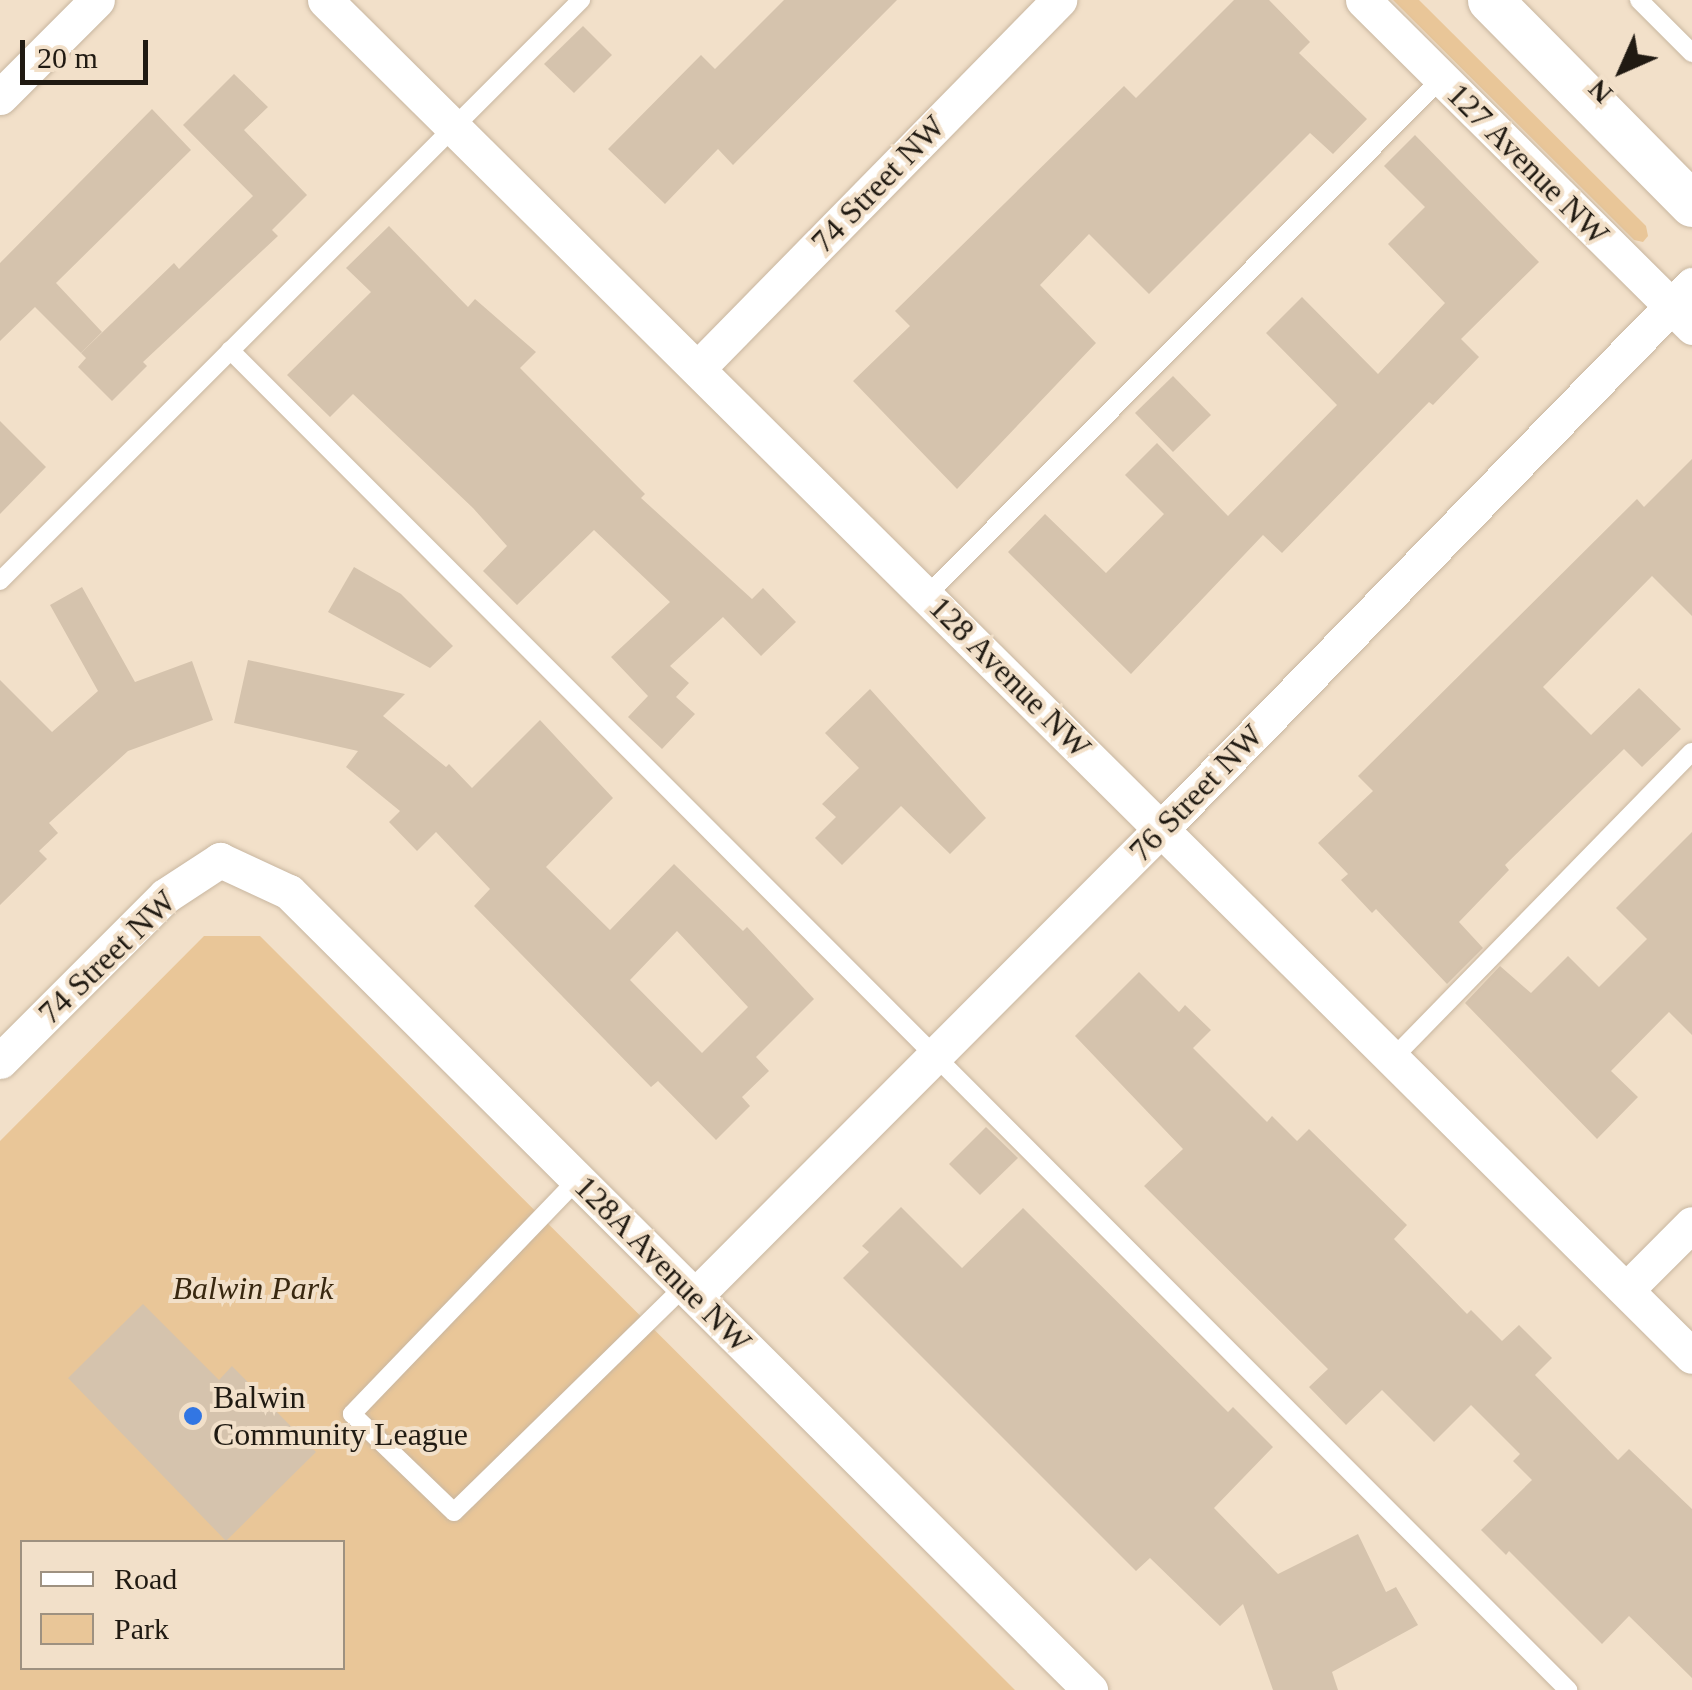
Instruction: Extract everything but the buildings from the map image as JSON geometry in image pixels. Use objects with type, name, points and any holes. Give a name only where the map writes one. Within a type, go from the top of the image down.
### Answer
[{"type":"street","points":[[0,97],[97,0]]},
{"type":"street","name":"128 Avenue NW","points":[[326,0],[1692,1356]]},
{"type":"street","name":"74 Street NW","points":[[698,368],[1058,0]]},
{"type":"street","name":"127 Avenue NW","points":[[1363,0],[1685,306]]},
{"type":"street","points":[[1490,0],[1687,189]]},
{"type":"street","name":"76 Street NW","points":[[690,1291],[937,1054],[1685,306]]},
{"type":"street","name":"74 Street NW","points":[[0,1061],[165,896],[220,860]]},
{"type":"street","name":"128A Avenue NW","points":[[220,860],[290,892],[1090,1690]]},
{"type":"street","points":[[1626,1290],[1692,1224]]},
{"type":"lane","points":[[0,582],[580,0]]},
{"type":"lane","points":[[1639,0],[1692,52]]},
{"type":"lane","points":[[928,595],[1442,78]]},
{"type":"lane","points":[[230,350],[1568,1690]]},
{"type":"lane","points":[[1394,1057],[1692,752]]},
{"type":"lane","points":[[578,1178],[352,1414],[454,1512],[690,1291]]},
{"type":"green space","points":[[1393,0],[1419,0],[1646,226],[1648,236],[1643,242],[1634,240]]},
{"type":"green space","name":"Balwin Park","points":[[204,936],[260,936],[1015,1690],[0,1690],[0,1141]]},
{"type":"place","name":"Balwin Community League","points":[[193,1416]]}]
